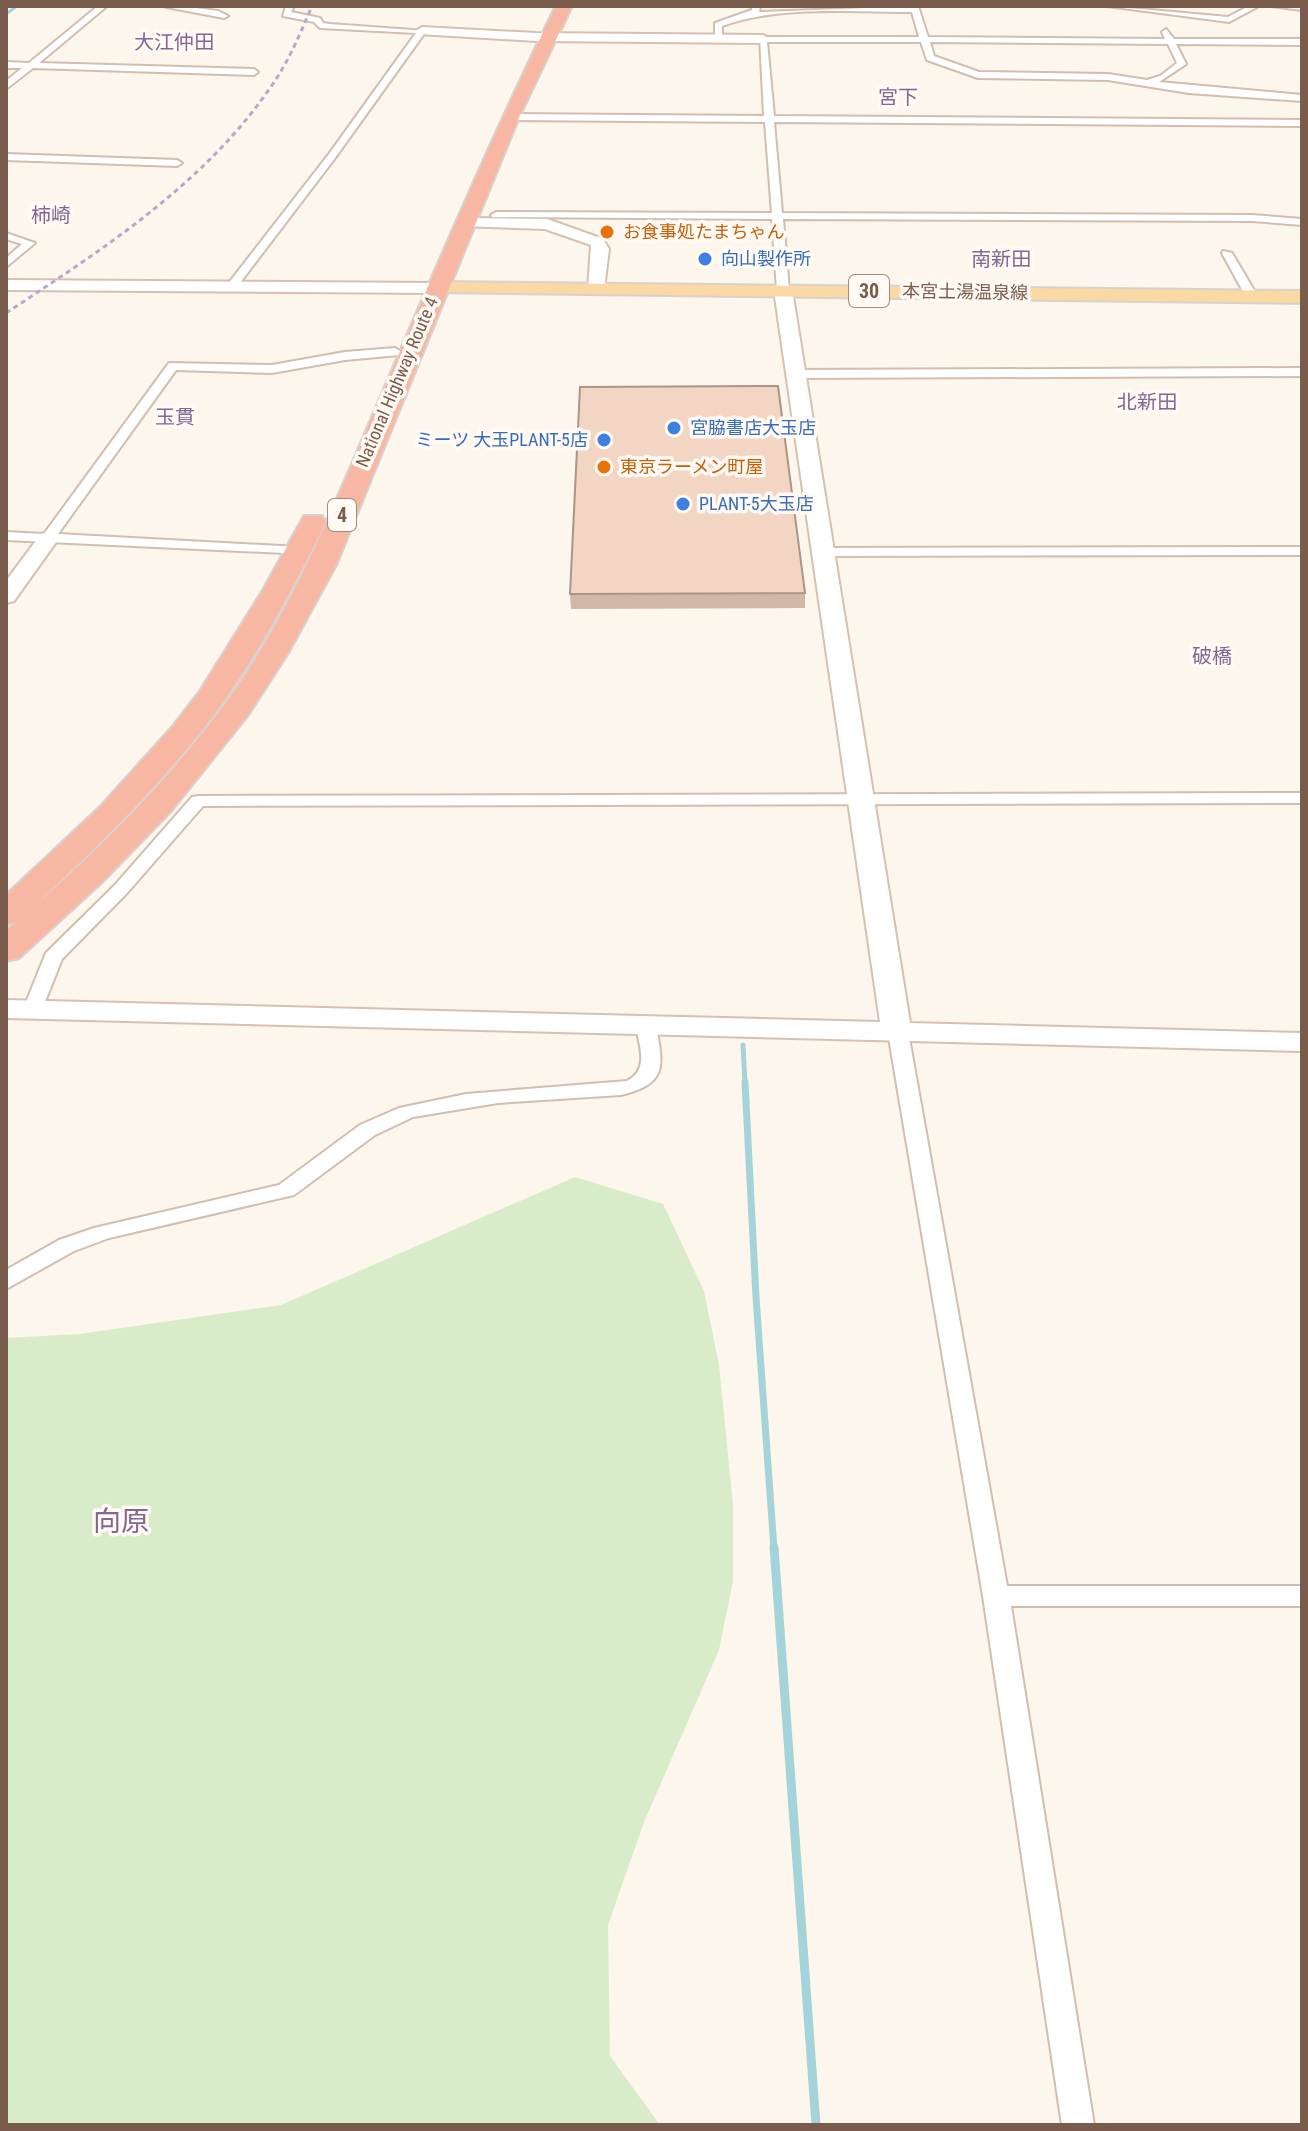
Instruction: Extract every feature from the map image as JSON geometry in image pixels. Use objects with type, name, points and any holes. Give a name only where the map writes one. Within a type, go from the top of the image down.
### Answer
[{"type":"highway","name":"National Highway Route 4","points":[[6,914],[112,814],[184,733],[213,694],[300,551],[395,352],[467,223],[543,37],[551,6]]},
{"type":"highway","name":"National Highway Route 4","points":[[6,950],[89,876],[160,804],[251,687],[322,565],[429,288],[503,117],[543,37],[564,6]]},
{"type":"main road","name":"本宮土湯温泉線","points":[[429,288],[1302,297]]},
{"type":"street","points":[[6,86],[103,6]]},
{"type":"street","points":[[290,6],[286,14],[317,20],[320,25],[330,27],[543,37],[1302,42]]},
{"type":"street","points":[[1111,6],[1232,20],[1255,6]]},
{"type":"street","points":[[1275,6],[1302,8]]},
{"type":"street","points":[[317,20],[321,7]]},
{"type":"street","points":[[718,38],[718,25],[753,10],[915,8],[930,58],[978,75],[1108,77],[1189,90],[1302,98]]},
{"type":"street","points":[[1148,83],[1163,78],[1182,64],[1155,11]]},
{"type":"street","points":[[169,12],[218,13],[224,16]]},
{"type":"street","points":[[232,286],[332,156],[422,31]]},
{"type":"street","points":[[763,39],[783,290],[892,1014],[898,1032],[996,1596],[1078,2125]]},
{"type":"street","points":[[6,65],[254,72]]},
{"type":"street","points":[[510,117],[1302,123]]},
{"type":"street","points":[[6,157],[177,163]]},
{"type":"street","points":[[467,223],[775,215],[1238,218],[1301,224],[1302,207]]},
{"type":"street","points":[[496,215],[563,221],[600,245],[596,289]]},
{"type":"street","points":[[6,236],[30,243],[6,264]]},
{"type":"street","points":[[1227,253],[1252,297]]},
{"type":"street","points":[[6,285],[429,288]]},
{"type":"street","points":[[6,596],[173,366],[272,369],[345,356],[395,352]]},
{"type":"street","points":[[796,374],[1302,372]]},
{"type":"street","points":[[6,536],[300,551]]},
{"type":"street","points":[[823,552],[1302,551]]},
{"type":"street","points":[[19,1009],[53,957],[121,889],[198,801],[1302,798]]},
{"type":"street","points":[[19,1009],[1302,1042]]},
{"type":"street","points":[[6,1281],[54,1251],[89,1238],[286,1190],[307,1179],[348,1144],[381,1123],[424,1109],[477,1100],[641,1085],[647,1080],[652,1060],[646,1027]]},
{"type":"street","points":[[996,1596],[1302,1596]]},
{"type":"green space","points":[[575,1177],[663,1204],[704,1291],[719,1365],[733,1505],[733,1581],[719,1650],[644,1822],[608,1925],[610,2056],[660,2125],[6,2125],[6,1338],[80,1334],[281,1305]]},
{"type":"building","name":"PLANT-5大玉店","points":[[778,386],[805,593],[570,594],[580,387]]},
{"type":"waterway","points":[[6,14],[17,6]]},
{"type":"waterway","points":[[743,1045],[745,1084]]},
{"type":"waterway","points":[[745,1082],[774,1549]]},
{"type":"waterway","points":[[774,1547],[816,2125]]},
{"type":"railway","points":[[6,313],[149,213],[214,155],[244,123],[276,78],[312,6]]},
{"type":"place","name":"お食事処たまちゃん","points":[[607,232]]},
{"type":"place","name":"向山製作所","points":[[705,259]]},
{"type":"place","name":"宮脇書店大玉店","points":[[674,428]]},
{"type":"place","name":"ミーツ 大玉PLANT-5店","points":[[604,440]]},
{"type":"place","name":"東京ラーメン町屋","points":[[604,467]]},
{"type":"place","name":"PLANT-5大玉店","points":[[683,504]]},
{"type":"district","name":"大江仲田","points":[[174,42]]},
{"type":"district","name":"宮下","points":[[898,97]]},
{"type":"district","name":"柿崎","points":[[51,215]]},
{"type":"district","name":"南新田","points":[[1001,259]]},
{"type":"district","name":"北新田","points":[[1147,402]]},
{"type":"district","name":"玉貫","points":[[175,417]]},
{"type":"district","name":"破橋","points":[[1212,656]]},
{"type":"district","name":"向原","points":[[121,1521]]}]
